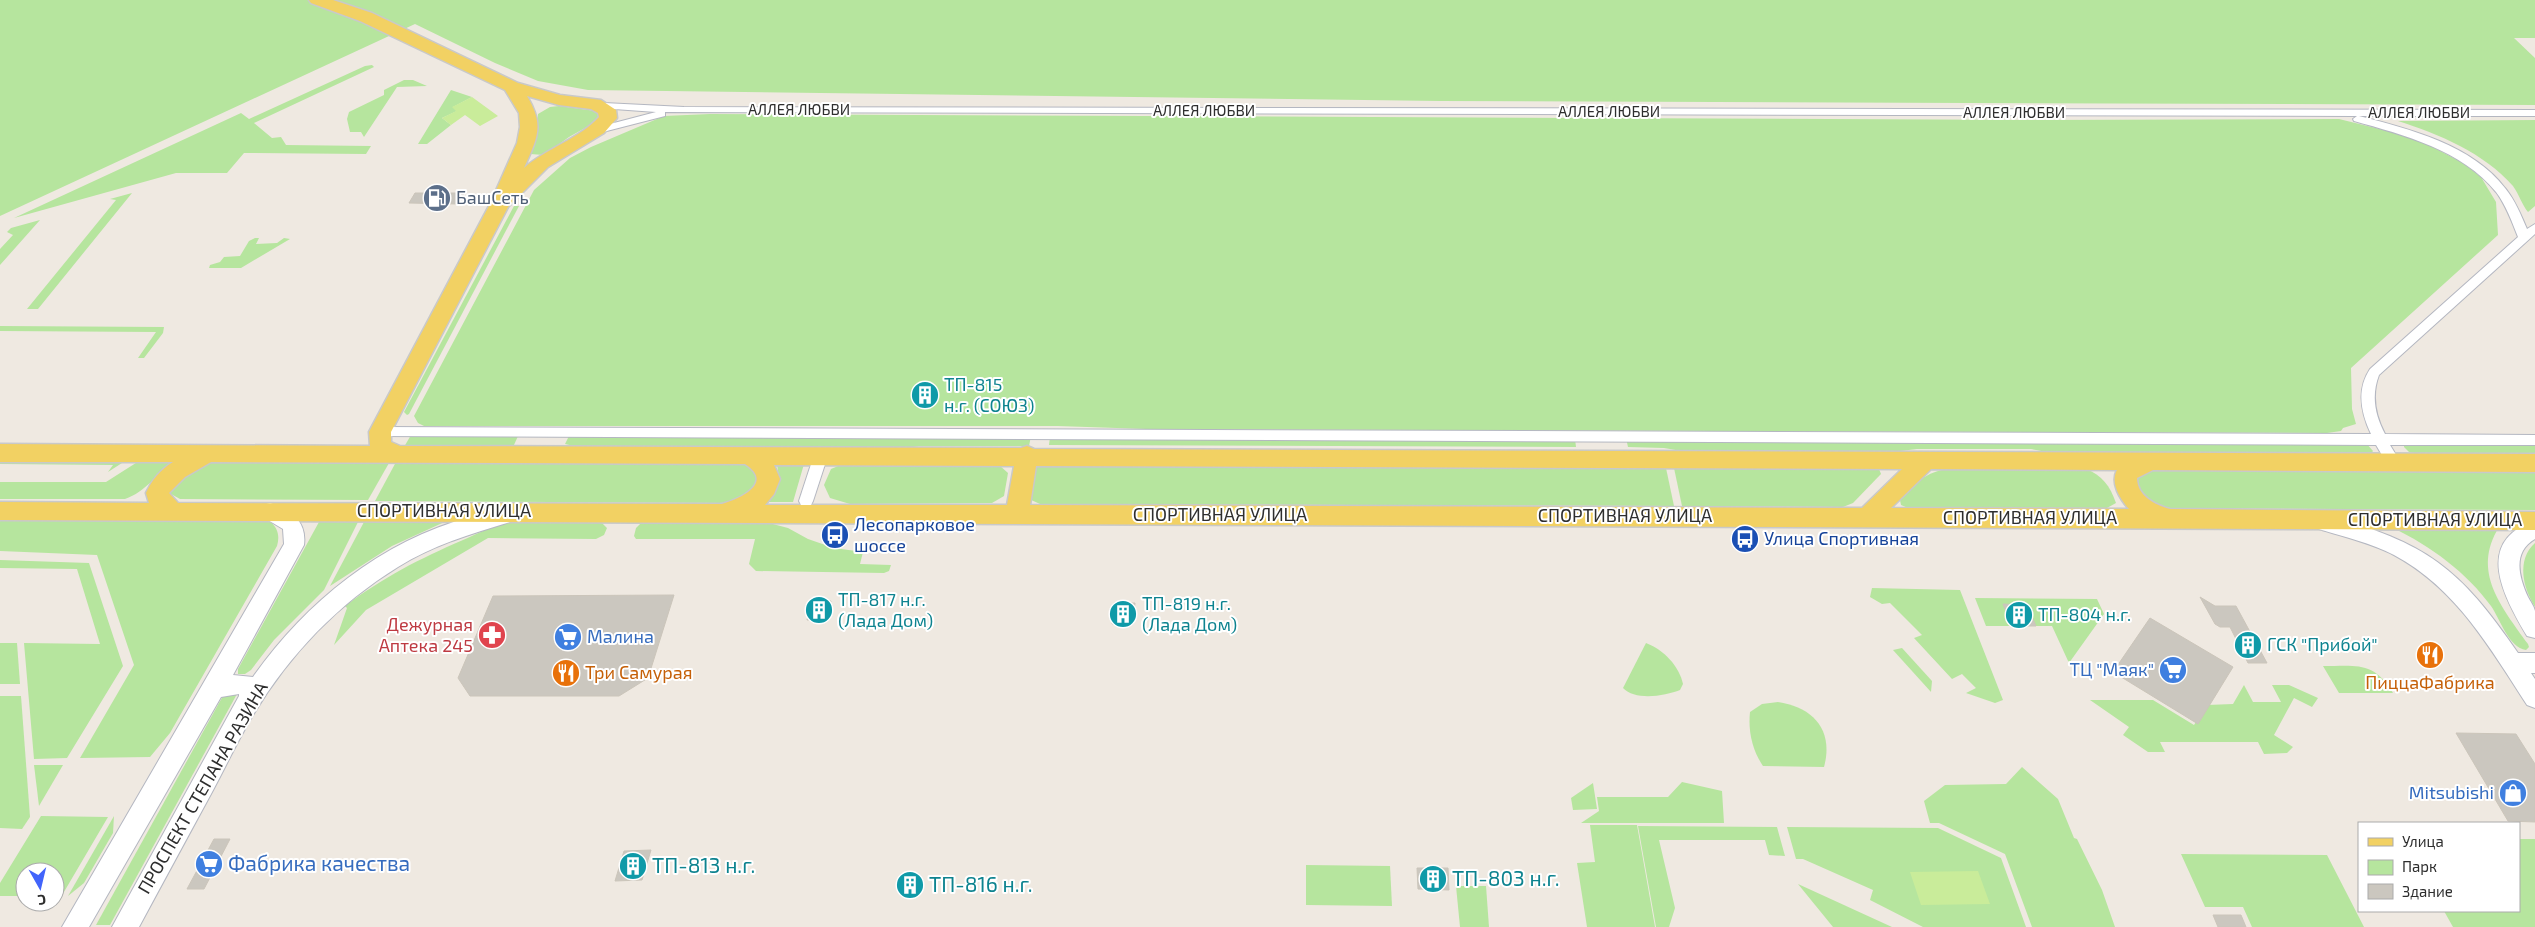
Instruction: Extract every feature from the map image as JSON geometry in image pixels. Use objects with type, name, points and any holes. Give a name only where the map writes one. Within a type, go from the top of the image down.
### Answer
[{"type":"main road","points":[[317,0],[366,17],[512,87],[559,100],[604,106],[609,113],[608,118],[595,131],[548,158],[540,161],[526,161],[521,154]]},
{"type":"main road","points":[[397,454],[381,447],[379,440],[380,432],[500,204],[521,154],[529,128],[528,113],[512,87]]},
{"type":"main road","points":[[528,113],[541,103],[559,100]]},
{"type":"main road","points":[[500,204],[526,176],[548,158]]},
{"type":"main road","points":[[336,454],[361,446],[380,432]]},
{"type":"main road","points":[[0,453],[209,455],[1027,455],[2148,463],[2535,463]]},
{"type":"main road","points":[[174,512],[157,498],[160,487],[176,470],[209,455]]},
{"type":"main road","name":"СПОРТИВНАЯ УЛИЦА","points":[[714,513],[733,511],[745,506],[762,494],[769,477],[767,469],[761,461],[748,455]]},
{"type":"main road","points":[[1017,515],[1027,455]]},
{"type":"main road","points":[[1867,517],[1926,461]]},
{"type":"main road","points":[[2148,463],[2133,468],[2126,474],[2125,481],[2128,490],[2134,500],[2143,508],[2157,515],[2174,519]]},
{"type":"main road","name":"СПОРТИВНАЯ УЛИЦА","points":[[0,511],[541,511],[1017,515],[2535,521]]},
{"type":"main road","points":[[75,927],[213,690],[294,545],[296,534],[292,524],[287,518],[270,511]]},
{"type":"main road","name":"ПРОСПЕКТ СТЕПАНА РАЗИНА","points":[[125,927],[251,698],[283,654],[334,599],[385,563],[445,533],[476,522],[541,511]]},
{"type":"main road","points":[[2312,520],[2354,530],[2386,541],[2429,564],[2445,576],[2475,608],[2535,698]]},
{"type":"main road","points":[[2535,529],[2517,539],[2509,552],[2507,566],[2512,585],[2535,629]]},
{"type":"main road","points":[[2512,663],[2535,663]]},
{"type":"main road","points":[[213,690],[241,683],[249,686],[251,698]]},
{"type":"street","name":"АЛЛЕЯ ЛЮБВИ","points":[[604,106],[684,110],[2535,113]]},
{"type":"street","name":"АЛЛЕЯ ЛЮБВИ","points":[[595,131],[684,110]]},
{"type":"street","points":[[2340,114],[2426,141],[2478,168],[2490,178],[2508,199],[2524,237]]},
{"type":"street","points":[[2394,462],[2380,439],[2369,408],[2368,388],[2373,374],[2386,360],[2535,228]]},
{"type":"street","points":[[380,432],[2535,440]]},
{"type":"street","points":[[806,501],[821,456]]},
{"type":"green space","points":[[0,0],[2535,0],[2535,38],[2514,38],[2535,58],[2535,105],[1440,101],[588,90],[538,81],[495,63],[415,24],[0,216]]},
{"type":"green space","points":[[372,65],[374,67],[254,123],[272,138],[281,137],[286,145],[371,146],[366,154],[244,153],[227,173],[176,173],[14,218],[241,113],[249,119],[365,66]]},
{"type":"green space","points":[[404,80],[413,80],[427,86],[397,87],[364,137],[361,132],[350,132],[347,119],[349,112],[384,95],[384,90]]},
{"type":"green space","points":[[451,90],[472,97],[453,107],[457,111],[442,118],[451,125],[427,144],[418,144]]},
{"type":"green space","points":[[472,97],[498,116],[480,126],[465,115],[451,125],[442,118],[456,111],[452,107]]},
{"type":"green space","points":[[559,106],[596,111],[599,117],[594,123],[569,137],[544,155],[530,154],[535,141],[538,114],[550,107]]},
{"type":"green space","points":[[710,114],[2034,120],[2339,119],[2400,134],[2427,144],[2463,163],[2481,177],[2496,202],[2498,235],[2351,368],[2352,409],[2356,424],[2343,428],[2341,431],[2327,433],[1146,429],[1058,426],[424,426],[418,423],[414,416],[534,190],[570,158],[591,147],[664,116]]},
{"type":"green space","points":[[2535,120],[2535,206],[2528,212],[2513,186],[2475,154],[2429,132],[2398,121]]},
{"type":"green space","points":[[132,193],[38,309],[27,309],[116,200],[110,199]]},
{"type":"green space","points":[[514,206],[519,206],[407,415],[404,412]]},
{"type":"green space","points":[[40,220],[0,265],[0,249],[13,235],[7,232],[11,228]]},
{"type":"green space","points":[[259,238],[256,244],[277,243],[284,238],[290,239],[241,268],[209,268],[210,265],[220,262],[224,257],[240,256],[249,241]]},
{"type":"green space","points":[[0,326],[164,327],[163,333],[144,358],[138,358],[156,332],[0,331]]},
{"type":"green space","points":[[411,435],[518,436],[514,445],[495,448],[404,447]]},
{"type":"green space","points":[[569,436],[1031,436],[1029,446],[583,448],[565,444]]},
{"type":"green space","points":[[1050,437],[1575,439],[1576,447],[1049,445]]},
{"type":"green space","points":[[1626,438],[2366,443],[2373,451],[2370,455],[2063,455],[2031,449],[1917,449],[1875,454],[1693,453],[1664,448],[1628,447]]},
{"type":"green space","points":[[2535,442],[2535,455],[2418,454],[2409,452],[2404,447],[2404,445]]},
{"type":"green space","points":[[139,461],[175,461],[139,492],[125,499],[0,499],[0,482],[106,482]]},
{"type":"green space","points":[[0,462],[122,463],[108,472],[113,465],[0,464]]},
{"type":"green space","points":[[213,462],[389,463],[368,500],[180,499],[171,494],[169,489],[191,466]]},
{"type":"green space","points":[[396,462],[744,464],[754,470],[757,482],[746,493],[721,503],[375,501]]},
{"type":"green space","points":[[777,464],[804,464],[793,502],[763,502],[779,478]]},
{"type":"green space","points":[[843,464],[999,465],[1008,473],[1004,496],[992,503],[850,504],[830,498],[824,485],[831,469]]},
{"type":"green space","points":[[1043,465],[1666,468],[1674,506],[1040,504],[1029,499],[1034,468]]},
{"type":"green space","points":[[1674,468],[1879,469],[1881,474],[1853,503],[1843,507],[1682,506]]},
{"type":"green space","points":[[1948,469],[2086,469],[2097,474],[2105,482],[2116,503],[2107,508],[1908,508],[1901,505],[1900,500],[1921,479],[1934,472]]},
{"type":"green space","points":[[2144,469],[2535,471],[2535,510],[2168,508],[2144,500],[2133,480]]},
{"type":"green space","points":[[0,519],[269,521],[276,529],[278,535],[277,546],[170,733],[150,757],[80,758],[134,665],[97,555],[0,551]]},
{"type":"green space","points":[[432,519],[451,519],[392,546],[330,586],[364,522],[430,522]]},
{"type":"green space","points":[[518,521],[601,522],[607,528],[604,535],[596,539],[488,538],[366,610],[334,645],[347,608],[345,606],[359,596],[388,577],[431,554],[490,528]]},
{"type":"green space","points":[[319,522],[358,522],[324,590],[274,640],[251,670],[245,674],[238,674],[238,669]]},
{"type":"green space","points":[[642,522],[765,522],[788,528],[808,539],[834,548],[863,552],[860,564],[891,565],[889,571],[884,573],[756,571],[749,564],[755,539],[636,539],[634,536],[636,528]]},
{"type":"green space","points":[[2499,527],[2491,543],[2488,559],[2489,574],[2493,589],[2500,603],[2528,644],[2529,647],[2526,650],[2520,648],[2510,639],[2491,606],[2471,582],[2447,561],[2421,543],[2393,528]]},
{"type":"green space","points":[[2535,543],[2535,607],[2527,591],[2523,566],[2529,550]]},
{"type":"green space","points":[[0,560],[89,563],[123,666],[67,758],[34,759],[24,643],[100,644],[77,569],[0,568]]},
{"type":"green space","points":[[1872,588],[1960,590],[2003,700],[1995,703],[1966,693],[1976,688],[1962,674],[1952,679],[1914,638],[1922,635],[1890,603],[1882,604],[1870,597]]},
{"type":"green space","points":[[1975,598],[2097,599],[2104,614],[2069,663],[2052,626],[1986,626]]},
{"type":"green space","points":[[0,643],[17,643],[20,684],[0,684]]},
{"type":"green space","points":[[1646,643],[1670,659],[1681,677],[1683,684],[1680,690],[1666,694],[1642,696],[1635,695],[1623,688]]},
{"type":"green space","points":[[1902,648],[1932,681],[1931,692],[1893,650]]},
{"type":"green space","points":[[2323,666],[2364,667],[2379,675],[2393,693],[2339,693]]},
{"type":"green space","points":[[2244,685],[2253,702],[2281,702],[2272,685],[2289,685],[2318,698],[2312,707],[2294,698],[2274,735],[2293,747],[2287,753],[2264,754],[2258,742],[2160,742],[2165,752],[2148,752],[2123,735],[2129,727],[2090,700],[2153,700],[2194,725],[2207,705],[2233,704]]},
{"type":"green space","points":[[224,694],[237,694],[110,925],[96,925]]},
{"type":"green space","points":[[0,696],[21,696],[30,817],[22,829],[0,828]]},
{"type":"green space","points":[[1778,702],[1801,709],[1818,722],[1826,742],[1824,767],[1763,766],[1752,740],[1750,712],[1762,704]]},
{"type":"green space","points":[[34,765],[63,765],[39,806]]},
{"type":"green space","points":[[2022,767],[2058,799],[2074,838],[2077,839],[2102,890],[2115,927],[2032,927],[2005,854],[1939,823],[1930,823],[1924,801],[1945,785],[2006,784]]},
{"type":"green space","points":[[1682,782],[1722,791],[1724,823],[1581,823],[1599,811],[1597,797],[1668,797]]},
{"type":"green space","points":[[1593,783],[1597,809],[1573,810],[1571,798]]},
{"type":"green space","points":[[41,816],[108,817],[65,890],[65,862],[15,862],[15,896],[0,896],[0,883]]},
{"type":"green space","points":[[114,816],[113,833],[84,883],[68,896]]},
{"type":"green space","points":[[1590,825],[1637,825],[1655,927],[1587,927],[1577,863],[1595,862]]},
{"type":"green space","points":[[1638,826],[1777,827],[1785,856],[1769,855],[1765,840],[1659,840],[1675,908],[1669,927],[1656,927]]},
{"type":"green space","points":[[1787,827],[1938,828],[2001,858],[2026,927],[1923,927],[1870,900],[1873,890],[1803,859],[1796,859]]},
{"type":"green space","points":[[2520,839],[2535,839],[2535,927],[2453,927],[2445,912],[2520,912]]},
{"type":"green space","points":[[2181,854],[2327,855],[2364,927],[2252,927],[2243,907],[2205,907]]},
{"type":"green space","points":[[1306,865],[1390,866],[1392,906],[1306,905]]},
{"type":"green space","points":[[1978,871],[1990,904],[1921,905],[1910,872]]},
{"type":"green space","points":[[1798,884],[1892,927],[1833,927]]},
{"type":"green space","points":[[1456,886],[1486,886],[1489,927],[1460,927]]},
{"type":"building","name":"БашСеть","points":[[415,193],[464,193],[458,204],[409,203]]},
{"type":"building","name":"Малина","points":[[674,595],[648,678],[619,696],[470,696],[458,678],[493,596]]},
{"type":"building","name":"ГСК \"Прибой\"","points":[[2200,597],[2215,606],[2236,606],[2267,663],[2248,663],[2230,627],[2220,627],[2215,624]]},
{"type":"building","name":"ТП-817 н.г. (Лада Дом)","points":[[812,601],[831,601],[826,620],[807,620]]},
{"type":"building","name":"ТП-819 н.г. (Лада Дом)","points":[[1114,603],[1135,603],[1133,624],[1112,624]]},
{"type":"building","name":"ТП-804 н.г.","points":[[2003,604],[2027,605],[2036,626],[2012,626]]},
{"type":"building","name":"ТЦ \"Маяк\"","points":[[2150,618],[2233,667],[2198,724],[2113,672]]},
{"type":"building","name":"Mitsubishi","points":[[2456,733],[2516,734],[2535,764],[2535,822],[2508,821]]},
{"type":"building","name":"Фабрика качества","points":[[214,839],[230,839],[204,889],[187,889]]},
{"type":"building","name":"ТП-813 н.г.","points":[[651,850],[642,880],[615,881],[624,851]]},
{"type":"building","name":"ТП-803 н.г.","points":[[1417,868],[1448,868],[1449,890],[1418,889]]},
{"type":"building","name":"ТП-816 н.г.","points":[[910,873],[921,877],[910,897],[898,892]]},
{"type":"building","points":[[2213,915],[2241,915],[2246,927],[2218,927]]},
{"type":"place","name":"БашСеть","points":[[437,198]]},
{"type":"place","name":"ТП-815 н.г. (СОЮЗ)","points":[[925,395]]},
{"type":"place","name":"Лесопарковое шоссе","points":[[835,535]]},
{"type":"place","name":"Улица Спортивная","points":[[1745,539]]},
{"type":"place","name":"ТП-817 н.г. (Лада Дом)","points":[[819,610]]},
{"type":"place","name":"ТП-819 н.г. (Лада Дом)","points":[[1123,614]]},
{"type":"place","name":"ТП-804 н.г.","points":[[2019,615]]},
{"type":"place","name":"Дежурная Аптека 245","points":[[492,635]]},
{"type":"place","name":"Малина","points":[[568,637]]},
{"type":"place","name":"ГСК \"Прибой\"","points":[[2248,645]]},
{"type":"place","name":"ПиццаФабрика","points":[[2430,655]]},
{"type":"place","name":"ТЦ \"Маяк\"","points":[[2173,670]]},
{"type":"place","name":"Три Самурая","points":[[566,673]]},
{"type":"place","name":"Mitsubishi","points":[[2513,793]]},
{"type":"place","name":"Фабрика качества","points":[[209,864]]},
{"type":"place","name":"ТП-813 н.г.","points":[[633,866]]},
{"type":"place","name":"ТП-803 н.г.","points":[[1433,879]]},
{"type":"place","name":"ТП-816 н.г.","points":[[910,885]]}]
